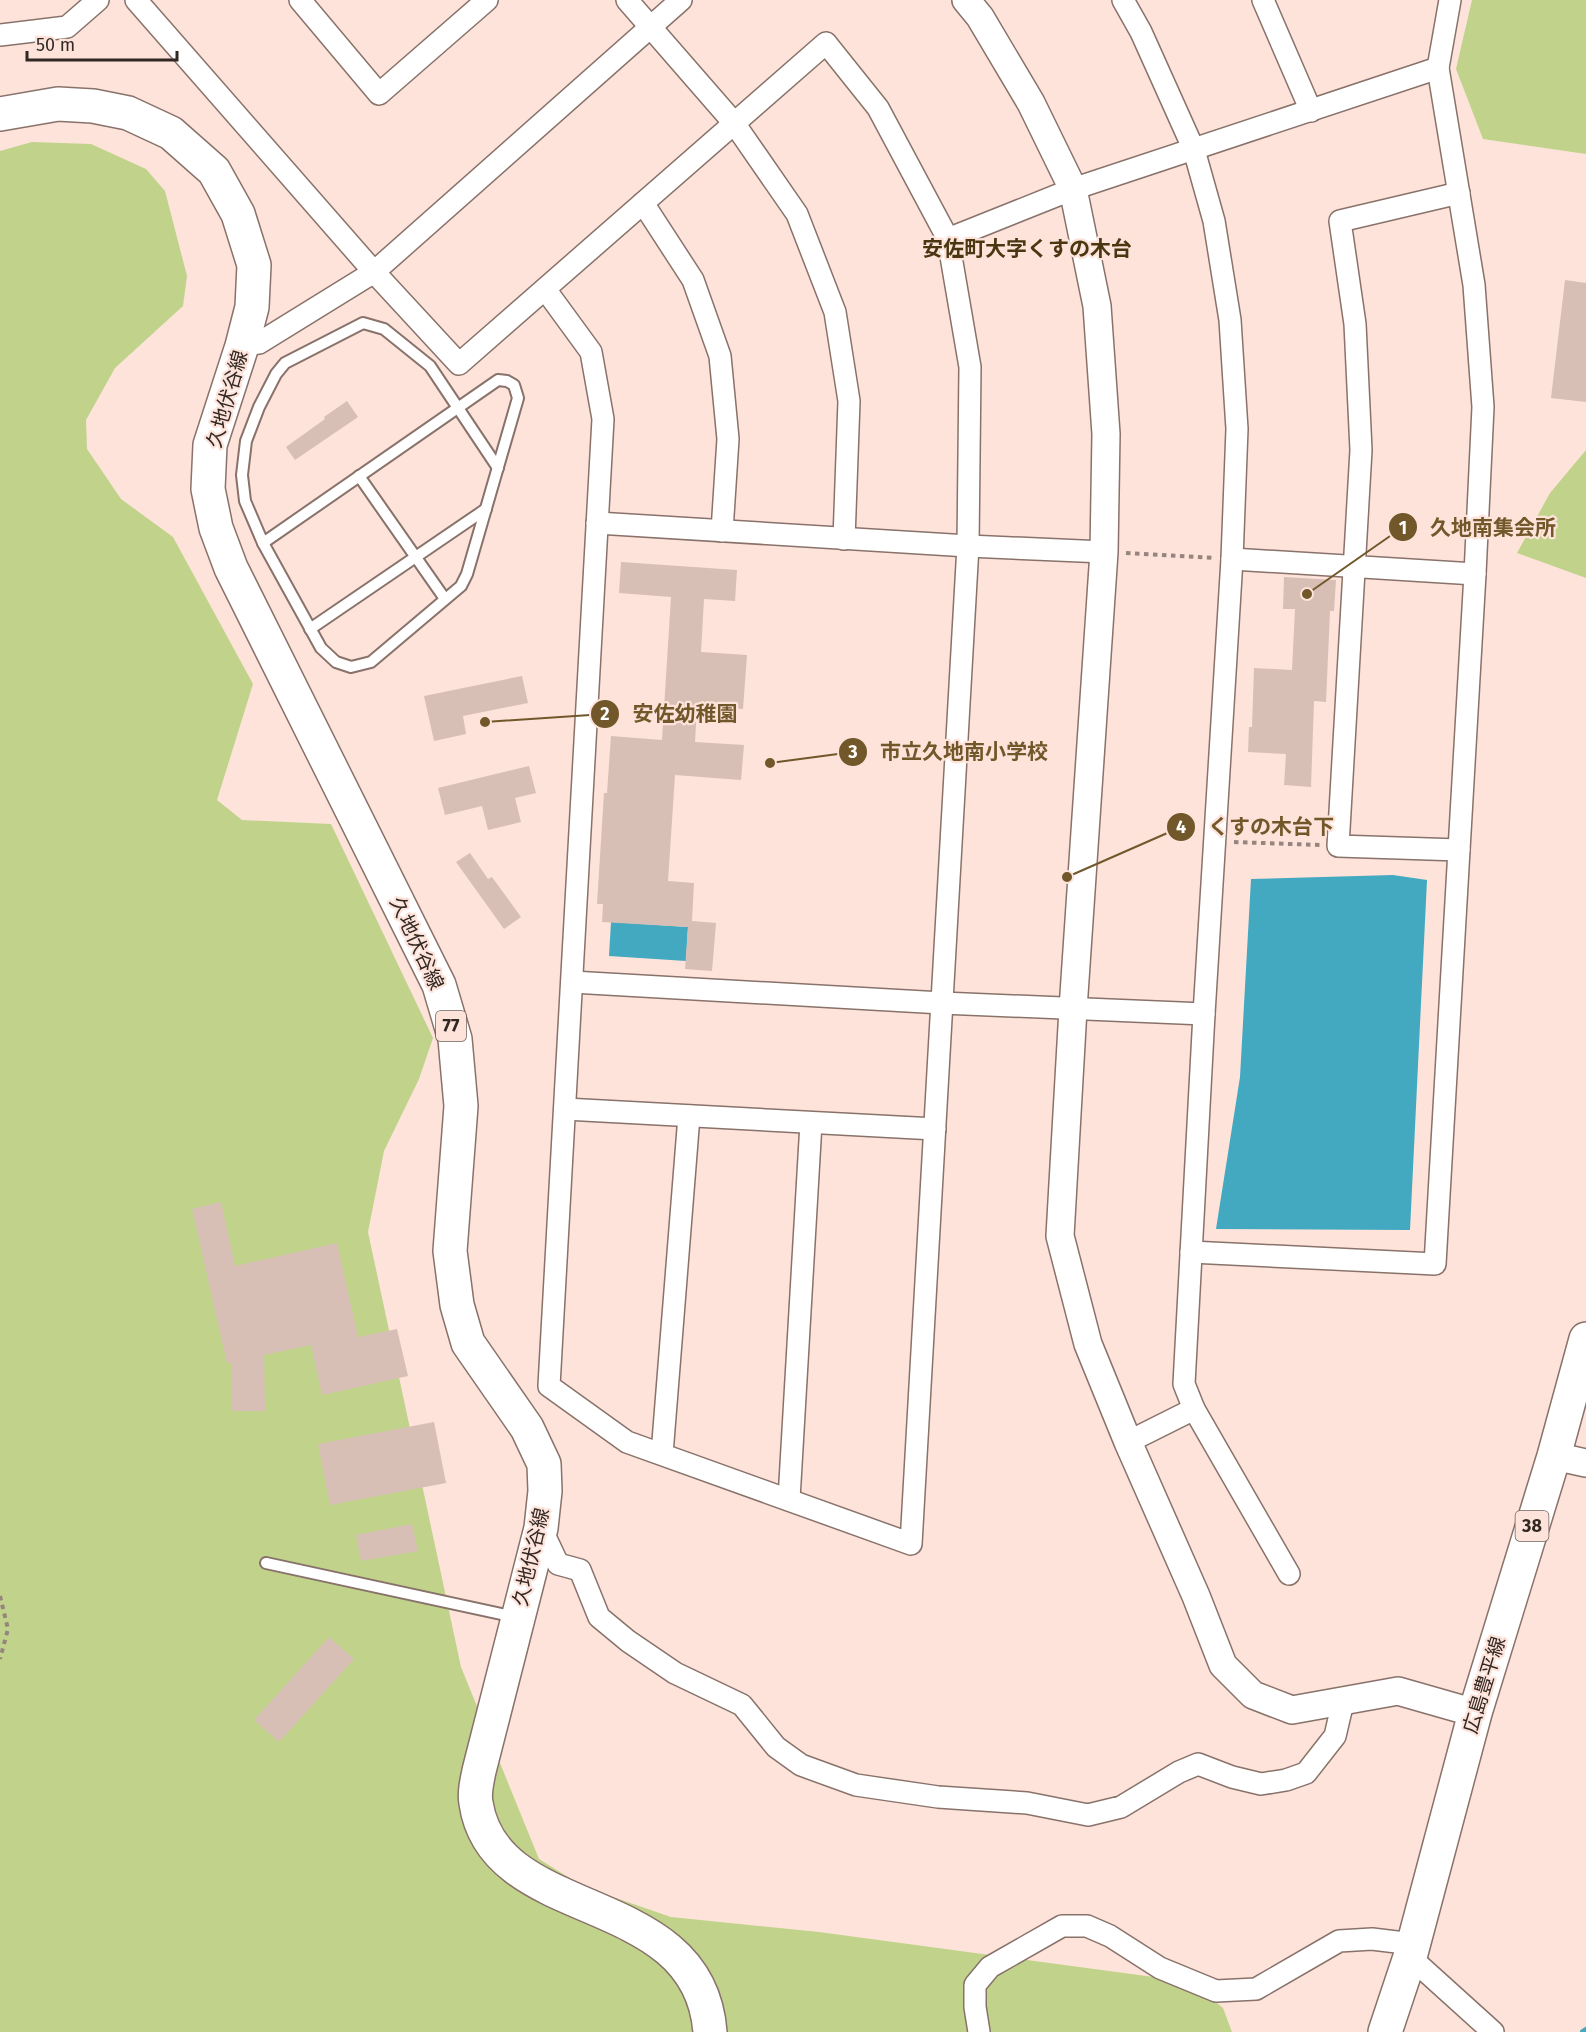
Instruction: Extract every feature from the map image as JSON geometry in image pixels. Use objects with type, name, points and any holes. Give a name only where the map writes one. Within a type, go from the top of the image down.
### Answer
[{"type":"main road","name":"久地伏谷線","points":[[0,114],[58,104],[93,106],[128,113],[171,133],[214,171],[238,214],[254,265],[252,308],[210,445],[208,489],[216,528],[231,568],[439,984],[455,1039],[460,1107],[450,1251],[457,1305],[468,1343],[527,1428],[544,1464],[545,1491],[541,1528],[516,1617],[479,1771],[475,1802],[484,1832],[502,1857],[526,1877],[638,1928],[679,1957],[697,1984],[709,2014],[711,2032]]},
{"type":"main road","name":"広島豊平線","points":[[1385,2032],[1411,1950],[1475,1713],[1554,1456],[1586,1339]]},
{"type":"street","points":[[0,35],[67,27],[98,0]]},
{"type":"street","points":[[136,0],[374,272],[459,364],[826,43],[878,108],[948,238],[970,367],[968,546],[911,1544],[627,1442],[549,1386],[603,419],[591,352],[545,289]]},
{"type":"street","points":[[300,0],[379,94],[474,4]]},
{"type":"street","points":[[627,0],[734,123],[797,214],[835,312],[849,401],[844,538]]},
{"type":"street","points":[[242,346],[259,343],[374,272],[681,0]]},
{"type":"street","points":[[966,0],[980,17],[1031,104],[1072,189],[1097,306],[1111,552],[1073,1009],[1060,1236],[1088,1344],[1128,1442],[1196,1596],[1223,1665],[1253,1695],[1292,1710],[1398,1691],[1475,1713]]},
{"type":"street","points":[[1122,0],[1142,32],[1194,150],[1214,221],[1230,320],[1237,429],[1226,558],[1184,1383],[1194,1409],[1289,1574]]},
{"type":"street","points":[[1263,0],[1311,111]]},
{"type":"street","points":[[1191,1252],[1435,1264],[1483,407],[1474,285],[1438,68],[1450,0]]},
{"type":"street","points":[[948,238],[1072,189],[1438,68]]},
{"type":"street","points":[[1459,193],[1340,221],[1355,324],[1361,450],[1338,846],[1459,850]]},
{"type":"street","points":[[643,203],[693,280],[720,356],[728,439],[722,531]]},
{"type":"street","points":[[597,524],[1111,552]]},
{"type":"street","points":[[1226,558],[1475,574]]},
{"type":"street","points":[[572,982],[942,1003],[1204,1014]]},
{"type":"street","points":[[565,1109],[935,1130]]},
{"type":"street","points":[[662,1454],[689,1116]]},
{"type":"street","points":[[789,1499],[811,1123]]},
{"type":"street","points":[[1128,1442],[1194,1409]]},
{"type":"street","points":[[1554,1456],[1586,1463]]},
{"type":"street","points":[[541,1528],[558,1564],[580,1570],[599,1617],[628,1641],[675,1673],[742,1705],[776,1747],[801,1765],[856,1785],[938,1797],[1027,1803],[1088,1815],[1121,1807],[1179,1772],[1198,1764],[1232,1777],[1261,1784],[1286,1780],[1306,1773],[1335,1736],[1343,1702]]},
{"type":"street","points":[[979,2032],[975,2007],[975,1985],[990,1967],[1062,1926],[1087,1926],[1110,1936],[1160,1968],[1216,1991],[1256,1989],[1339,1941],[1372,1939],[1411,1950],[1493,2032]]},
{"type":"lane","points":[[263,543],[457,408],[498,380],[507,381],[514,385],[518,398],[498,468],[467,574],[461,586],[371,663],[351,667],[336,662],[321,648],[263,543],[245,501],[242,475],[246,441],[276,374],[285,363],[363,323],[384,328],[430,366],[457,408],[498,468]]},
{"type":"lane","points":[[359,476],[445,599]]},
{"type":"lane","points":[[310,629],[486,509]]},
{"type":"lane","points":[[266,1563],[516,1617]]},
{"type":"path","points":[[1111,552],[1226,558]]},
{"type":"path","points":[[1224,841],[1328,846]]},
{"type":"path","points":[[0,1596],[8,1629],[0,1659]]},
{"type":"green space","points":[[1472,0],[1586,0],[1586,154],[1483,139],[1456,69]]},
{"type":"green space","points":[[32,142],[91,144],[146,169],[165,191],[187,276],[183,306],[115,368],[86,420],[87,449],[121,499],[173,537],[253,684],[217,800],[242,820],[331,824],[433,1038],[419,1079],[384,1151],[368,1232],[461,1667],[539,1859],[584,1887],[671,1917],[819,1932],[1191,1982],[1223,2008],[1232,2032],[0,2032],[0,151]]},
{"type":"green space","points":[[1586,450],[1586,578],[1517,553],[1550,493]]},
{"type":"water","points":[[1393,875],[1427,880],[1410,1230],[1216,1229],[1240,1077],[1251,879]]},
{"type":"water","points":[[611,922],[688,927],[686,961],[609,956]]},
{"type":"building","points":[[1565,280],[1586,283],[1586,402],[1551,398]]},
{"type":"building","points":[[347,401],[358,417],[295,460],[286,447]]},
{"type":"building","points":[[621,562],[737,570],[735,601],[704,599],[701,652],[747,655],[743,709],[697,706],[695,742],[744,745],[741,780],[675,775],[668,881],[694,883],[692,921],[716,923],[712,971],[685,969],[688,927],[602,922],[603,904],[597,904],[604,793],[607,793],[611,736],[662,740],[671,597],[619,593]]},
{"type":"building","points":[[1284,577],[1336,580],[1334,611],[1330,611],[1326,702],[1314,701],[1311,787],[1284,785],[1286,754],[1248,752],[1249,727],[1252,727],[1254,668],[1292,670],[1295,609],[1283,609]]},
{"type":"building","points":[[522,676],[528,703],[463,716],[466,734],[434,741],[424,696]]},
{"type":"building","points":[[529,766],[536,793],[515,798],[521,822],[488,830],[482,806],[445,815],[438,788]]},
{"type":"building","points":[[470,853],[488,879],[492,877],[521,917],[504,929],[456,862]]},
{"type":"building","points":[[221,1202],[235,1266],[337,1243],[358,1337],[397,1329],[408,1376],[322,1395],[311,1345],[264,1355],[265,1411],[232,1411],[231,1363],[227,1363],[192,1209]]},
{"type":"building","points":[[434,1422],[446,1483],[330,1505],[318,1444]]},
{"type":"building","points":[[412,1524],[418,1551],[361,1561],[356,1535]]},
{"type":"building","points":[[329,1637],[354,1659],[279,1742],[254,1720]]},
{"type":"place","name":"久地南集会所","points":[[1307,594]]},
{"type":"place","name":"安佐幼稚園","points":[[485,722]]},
{"type":"place","name":"市立久地南小学校","points":[[770,763]]},
{"type":"place","name":"くすの木台下","points":[[1067,877]]},
{"type":"district","name":"安佐町大字くすの木台","points":[[1027,249]]}]
